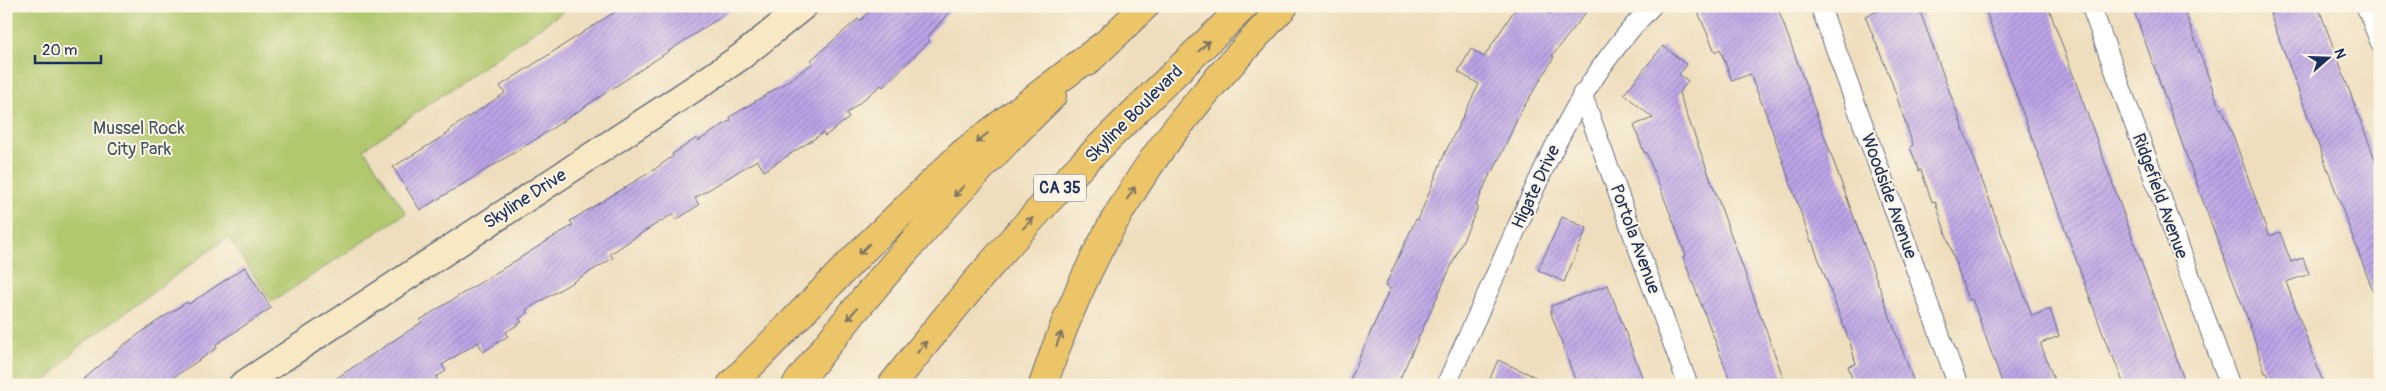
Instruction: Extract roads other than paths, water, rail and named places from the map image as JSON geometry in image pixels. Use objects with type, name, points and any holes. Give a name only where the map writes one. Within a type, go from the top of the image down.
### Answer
[{"type":"main road","points":[[796,385],[854,311],[936,217],[1000,148],[1145,6]]},
{"type":"main road","name":"Skyline Boulevard","points":[[892,385],[949,314],[1058,191],[1244,6]]},
{"type":"main road","points":[[1043,385],[1078,291],[1095,256],[1130,194],[1186,118],[1284,6]]},
{"type":"main road","points":[[731,385],[855,258],[962,154],[1104,45]]},
{"type":"street","name":"Skyline Drive","points":[[242,385],[704,82],[784,24],[804,6]]},
{"type":"street","name":"Higate Drive","points":[[1446,385],[1545,166],[1582,94],[1612,51],[1652,6]]},
{"type":"street","name":"Woodside Avenue","points":[[1820,6],[1958,385]]},
{"type":"street","name":"Ridgefield Avenue","points":[[2090,6],[2230,385]]},
{"type":"street","points":[[2366,6],[2380,42]]},
{"type":"street","name":"Portola Avenue","points":[[1582,94],[1688,385]]},
{"type":"park label","name":"Mussel Rock City Park","points":[[139,138]]}]
